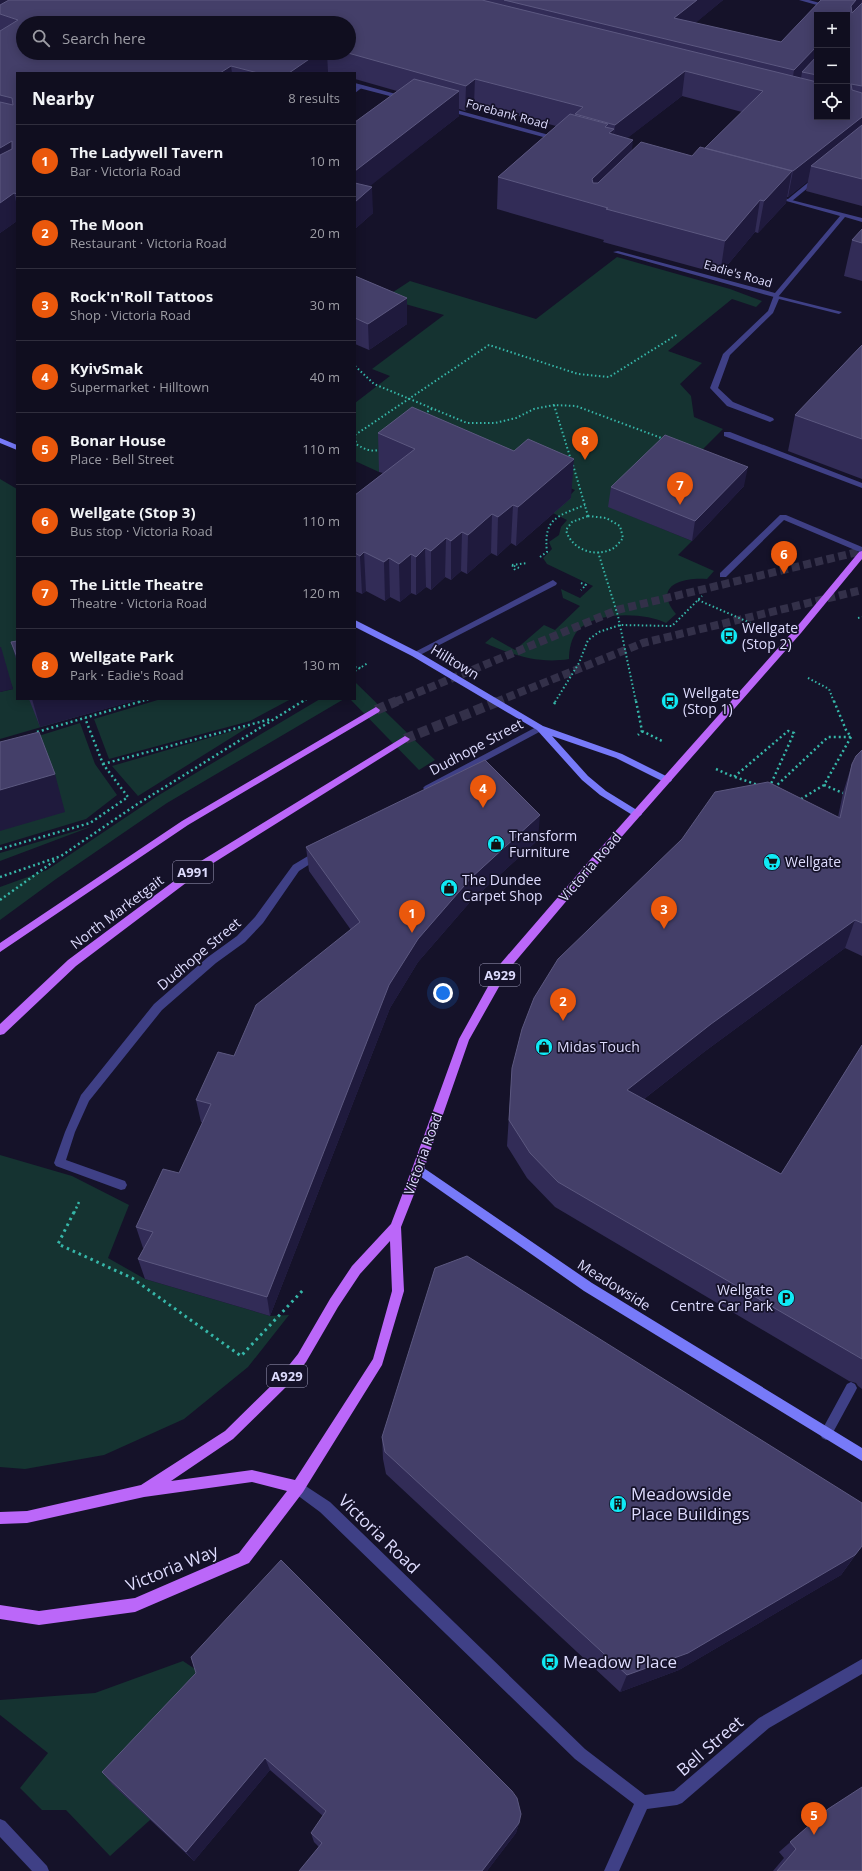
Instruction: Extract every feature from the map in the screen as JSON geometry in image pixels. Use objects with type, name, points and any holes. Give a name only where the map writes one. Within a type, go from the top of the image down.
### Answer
[{"type":"main road","name":"Victoria Road","points":[[144,1491],[229,1435],[282,1383],[302,1358],[334,1303],[356,1270],[395,1227],[418,1169],[464,1039],[505,966],[862,554]]},
{"type":"main road","points":[[0,948],[185,823],[376,710]]},
{"type":"main road","name":"North Marketgait","points":[[0,1031],[72,963],[204,864],[405,739]]},
{"type":"main road","name":"Victoria Road","points":[[298,1487],[378,1361],[398,1291],[395,1227]]},
{"type":"main road","points":[[144,1491],[252,1476],[298,1487]]},
{"type":"main road","name":"Victoria Way","points":[[0,1612],[39,1618],[135,1605],[244,1558],[298,1487]]},
{"type":"main road","name":"A929","points":[[0,1518],[27,1517],[144,1491]]},
{"type":"street","points":[[802,0],[840,9]]},
{"type":"street","points":[[358,86],[415,101]]},
{"type":"street","name":"Forebank Road","points":[[438,107],[568,142]]},
{"type":"street","points":[[790,200],[826,171]]},
{"type":"street","points":[[767,194],[862,220]]},
{"type":"street","name":"Eadie's Road","points":[[616,252],[776,296],[844,215]]},
{"type":"street","points":[[770,420],[730,404],[714,388],[726,354],[771,312],[776,296],[839,312]]},
{"type":"street","points":[[727,434],[862,486]]},
{"type":"street","points":[[0,440],[16,448]]},
{"type":"street","points":[[723,575],[783,517],[862,550]]},
{"type":"street","points":[[415,654],[553,583]]},
{"type":"street","name":"Hilltown","points":[[356,624],[415,654],[540,728],[620,756],[667,780]]},
{"type":"street","name":"Hilltown","points":[[540,728],[585,778],[603,793],[637,814]]},
{"type":"street","name":"Dudhope Street","points":[[417,795],[485,756],[540,728]]},
{"type":"street","name":"Dudhope Street","points":[[121,1185],[60,1163],[70,1132],[85,1098],[158,1007],[212,960],[241,939],[259,920],[296,868],[330,847]]},
{"type":"street","name":"Meadowside","points":[[418,1169],[588,1287],[862,1455]]},
{"type":"street","points":[[826,1434],[851,1388]]},
{"type":"street","name":"Victoria Road","points":[[298,1487],[330,1512],[580,1754],[643,1802]]},
{"type":"street","name":"Bell Street","points":[[643,1802],[677,1798],[764,1723],[862,1666]]},
{"type":"street","points":[[611,1871],[643,1802]]},
{"type":"street","points":[[0,1826],[42,1871]]},
{"type":"path","points":[[356,435],[489,344],[578,374],[609,377],[678,334]]},
{"type":"path","points":[[356,367],[374,384],[466,423],[495,423],[516,418],[534,409],[554,405],[576,406],[665,439]]},
{"type":"path","points":[[554,405],[588,516]]},
{"type":"path","points":[[421,417],[432,408]]},
{"type":"path","points":[[356,444],[366,451],[379,450],[385,446]]},
{"type":"path","points":[[588,516],[606,518],[614,521],[620,526],[624,538],[620,543],[607,551],[598,552],[580,548],[572,544],[566,533],[568,527],[579,518],[588,516]]},
{"type":"path","points":[[598,552],[620,625],[642,731],[620,756]]},
{"type":"path","points":[[512,565],[533,562]]},
{"type":"path","points":[[540,728],[579,663],[588,640],[599,632],[620,625],[672,626],[703,595]]},
{"type":"path","points":[[698,600],[730,614]]},
{"type":"path","points":[[356,667],[361,668]]},
{"type":"path","points":[[808,678],[830,689],[846,730],[851,737]]},
{"type":"path","points":[[35,733],[147,700]]},
{"type":"path","points":[[0,900],[136,805],[306,700]]},
{"type":"path","points":[[0,849],[90,822],[128,797],[103,764],[85,718]]},
{"type":"path","points":[[103,764],[275,718]]},
{"type":"path","points":[[734,777],[788,731],[794,733],[768,789],[777,792]]},
{"type":"path","points":[[772,790],[828,737],[851,737]]},
{"type":"path","points":[[796,799],[802,799],[824,784],[851,737]]},
{"type":"path","points":[[688,756],[734,777],[763,786]]},
{"type":"path","points":[[824,784],[843,793]]},
{"type":"path","points":[[0,877],[61,856]]},
{"type":"path","points":[[93,1174],[58,1244],[132,1278],[241,1356],[290,1302],[308,1287]]},
{"type":"green space","points":[[617,257],[730,289],[762,301],[756,307],[732,299],[668,351],[702,363],[680,384],[691,396],[694,417],[723,429],[701,451],[624,513],[692,541],[678,555],[714,571],[707,579],[680,582],[669,590],[667,596],[669,604],[676,614],[666,623],[657,619],[634,615],[621,615],[596,619],[578,630],[571,644],[569,659],[558,660],[536,659],[516,655],[485,643],[492,637],[515,650],[544,625],[555,630],[580,606],[563,598],[561,589],[580,598],[593,586],[547,564],[543,558],[552,549],[549,542],[559,535],[561,527],[567,520],[553,513],[575,490],[539,475],[379,472],[356,461],[356,402],[390,376],[372,369],[444,315],[384,298],[410,281],[536,319]]},
{"type":"green space","points":[[0,479],[16,488],[16,700],[135,700],[0,739],[0,692],[13,689],[0,654]]},
{"type":"green space","points":[[356,683],[435,760],[419,770],[351,700],[356,700]]},
{"type":"green space","points":[[158,700],[289,700],[250,721],[109,759],[94,719]]},
{"type":"green space","points":[[318,700],[342,700],[167,803],[56,879],[0,920],[0,887],[47,870],[159,795]]},
{"type":"green space","points":[[80,723],[95,764],[117,795],[86,819],[0,845],[0,748]]},
{"type":"green space","points":[[250,726],[138,796],[112,766]]},
{"type":"green space","points":[[93,826],[0,861],[0,853]]},
{"type":"green space","points":[[0,1155],[72,1176],[129,1205],[108,1258],[145,1279],[270,1316],[289,1315],[248,1367],[184,1419],[104,1455],[25,1469],[0,1467]]},
{"type":"green space","points":[[183,1661],[198,1671],[150,1820],[110,1856],[66,1810],[42,1810],[20,1788],[48,1753],[0,1715],[0,1700],[95,1693]]},
{"type":"building","points":[[9,0],[482,0],[814,81],[814,120],[850,120],[850,12],[814,12],[814,49],[794,70],[504,0],[697,0],[674,18],[781,42],[821,0],[856,0],[851,6],[852,13],[862,3],[862,86],[851,84],[852,90],[862,93],[862,117],[793,171],[705,148],[763,91],[685,71],[615,125],[575,114],[583,107],[475,79],[466,86],[356,55],[356,16],[16,16],[16,19],[0,14],[0,5]]},
{"type":"building","points":[[16,21],[16,60],[308,60],[290,72],[254,72],[231,66],[222,72],[16,72],[16,194],[14,193],[0,203],[0,155],[12,149],[12,141],[0,148],[0,102],[13,105],[12,98],[0,95],[0,31]]},
{"type":"building","points":[[814,59],[814,74],[802,72]]},
{"type":"building","points":[[414,79],[459,91],[356,170],[356,121]]},
{"type":"building","points":[[570,114],[608,124],[605,127],[614,129],[609,133],[633,140],[592,179],[593,183],[598,183],[641,142],[692,156],[700,147],[792,171],[764,201],[760,200],[725,241],[606,209],[608,208],[498,177]]},
{"type":"building","points":[[862,125],[862,179],[811,166]]},
{"type":"building","points":[[356,183],[372,187],[356,201]]},
{"type":"building","points":[[862,229],[862,243],[852,240]]},
{"type":"building","points":[[356,276],[407,298],[368,324],[356,318]]},
{"type":"building","points":[[862,345],[862,439],[795,415]]},
{"type":"building","points":[[412,407],[514,451],[528,439],[574,459],[518,507],[513,505],[498,517],[492,514],[468,535],[462,532],[451,541],[446,538],[431,551],[425,548],[416,557],[411,554],[399,564],[389,558],[384,562],[364,552],[360,556],[356,554],[356,494],[415,449],[378,433]]},
{"type":"building","points":[[665,435],[748,467],[695,521],[611,487]]},
{"type":"building","points":[[16,641],[16,654],[11,642]]},
{"type":"building","points":[[39,732],[55,774],[0,790],[0,742]]},
{"type":"building","points":[[862,750],[862,923],[855,920],[711,1024],[627,1090],[781,1174],[862,1045],[862,1359],[558,1182],[530,1153],[509,1120],[512,1068],[522,1029],[534,998],[558,959],[682,839],[715,792],[768,782],[840,818],[852,764],[856,756]]},
{"type":"building","points":[[485,760],[540,815],[471,878],[418,939],[389,985],[267,1297],[138,1259],[153,1232],[136,1227],[163,1169],[179,1173],[211,1104],[196,1100],[218,1052],[234,1056],[256,1005],[360,922],[306,847]]},
{"type":"building","name":"Meadowside Place Buildings","points":[[467,1256],[862,1503],[862,1546],[855,1555],[688,1653],[627,1675],[385,1452],[382,1437],[435,1268]]},
{"type":"building","points":[[281,1560],[512,1791],[517,1798],[521,1814],[519,1823],[482,1871],[299,1871],[322,1843],[311,1833],[326,1811],[265,1758],[186,1852],[102,1772],[196,1673],[191,1657]]},
{"type":"building","points":[[862,1787],[862,1871],[777,1871],[796,1849],[790,1842],[828,1809]]},
{"type":"tunnel","points":[[395,702],[617,610],[862,551]]},
{"type":"tunnel","points":[[496,702],[643,643],[862,590]]},
{"type":"tunnel","points":[[376,710],[397,701]]},
{"type":"tunnel","points":[[405,739],[499,701]]},
{"type":"place","name":"Wellgate Park","points":[[585,460]]},
{"type":"place","name":"The Little Theatre","points":[[680,505]]},
{"type":"place","name":"Wellgate (Stop 3)","points":[[784,574]]},
{"type":"place","name":"Wellgate (Stop 2)","points":[[729,636]]},
{"type":"place","name":"Wellgate (Stop 1)","points":[[670,701]]},
{"type":"place","name":"KyivSmak","points":[[483,808]]},
{"type":"place","name":"Transform Furniture","points":[[496,844]]},
{"type":"place","name":"Wellgate","points":[[772,862]]},
{"type":"place","name":"The Dundee Carpet Shop","points":[[449,888]]},
{"type":"place","name":"Rock'n'Roll Tattoos","points":[[664,929]]},
{"type":"place","name":"The Ladywell Tavern","points":[[412,933]]},
{"type":"place","name":"The Moon","points":[[563,1021]]},
{"type":"place","name":"Midas Touch","points":[[544,1047]]},
{"type":"place","name":"Wellgate Centre Car Park","points":[[786,1298]]},
{"type":"place","name":"Meadowside Place Buildings","points":[[618,1504]]},
{"type":"place","name":"Meadow Place","points":[[550,1662]]},
{"type":"place","name":"Bonar House","points":[[814,1835]]}]
